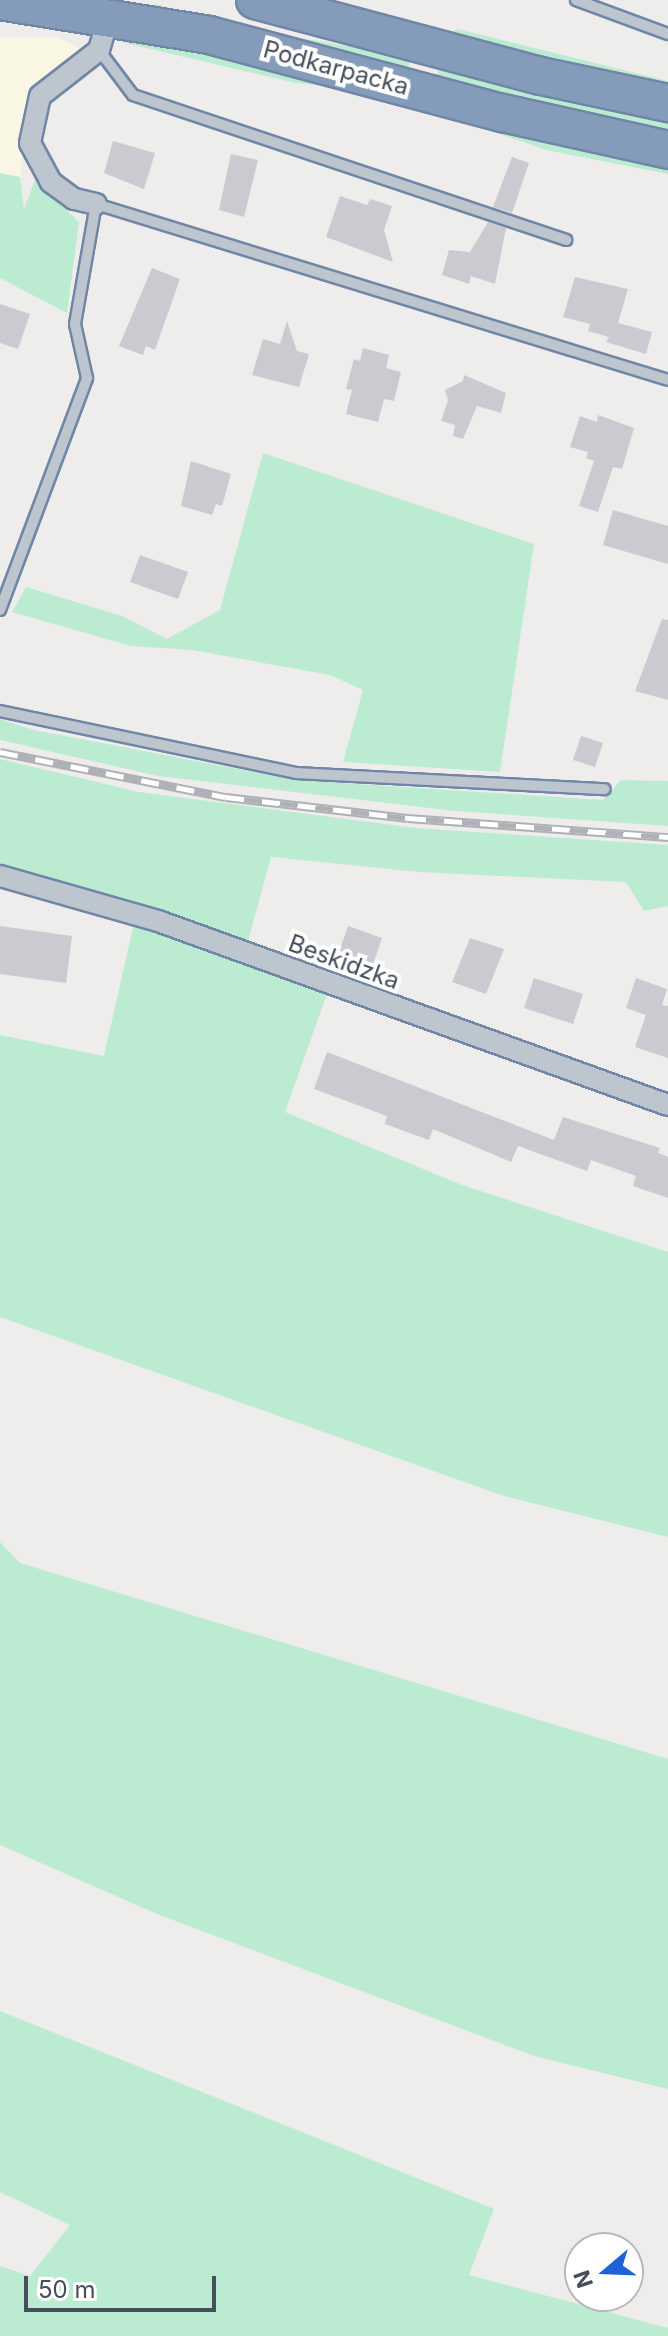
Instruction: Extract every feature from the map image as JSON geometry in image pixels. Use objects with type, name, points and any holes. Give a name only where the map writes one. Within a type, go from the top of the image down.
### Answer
[{"type":"highway","name":"Podkarpacka","points":[[255,0],[464,57],[668,103]]},
{"type":"highway","name":"Podkarpacka","points":[[0,1],[41,3],[209,35],[518,117],[668,150]]},
{"type":"street","points":[[96,204],[74,199],[51,182],[30,143],[40,96],[99,50],[109,15]]},
{"type":"street","name":"Beskidzka","points":[[0,876],[158,921],[668,1105]]},
{"type":"lane","points":[[576,0],[668,34]]},
{"type":"lane","points":[[99,50],[133,95],[566,240]]},
{"type":"lane","points":[[0,610],[87,378],[75,324],[96,204],[668,380]]},
{"type":"lane","points":[[0,711],[296,773],[605,789]]},
{"type":"shaded area","points":[[57,37],[83,50],[49,75],[30,100],[20,177],[0,173],[0,38]]},
{"type":"green space","points":[[155,4],[283,35],[411,57],[407,74],[154,9]]},
{"type":"green space","points":[[458,29],[668,81],[668,89],[449,33]]},
{"type":"green space","points":[[131,39],[160,39],[339,87],[296,83],[125,43]]},
{"type":"green space","points":[[440,64],[668,117],[668,135],[435,81]]},
{"type":"green space","points":[[465,122],[668,163],[668,174],[546,150]]},
{"type":"green space","points":[[0,173],[20,177],[24,209],[35,180],[79,222],[67,313],[0,278]]},
{"type":"green space","points":[[263,453],[534,544],[500,772],[343,762],[363,690],[330,675],[192,650],[131,646],[12,612],[26,587],[122,616],[167,639],[220,610]]},
{"type":"green space","points":[[0,719],[34,730],[295,780],[603,800],[621,780],[668,781],[668,826],[455,811],[158,776],[0,740]]},
{"type":"green space","points":[[0,759],[139,792],[416,828],[668,845],[668,906],[644,911],[626,882],[419,872],[271,857],[247,945],[0,869]]},
{"type":"green space","points":[[134,923],[328,991],[285,1112],[462,1185],[668,1252],[668,1537],[504,1496],[0,1317],[0,1035],[104,1056]]},
{"type":"green space","points":[[0,1542],[20,1563],[668,1759],[668,2089],[534,2056],[157,1914],[0,1845]]},
{"type":"green space","points":[[0,2011],[494,2209],[469,2275],[564,2300],[564,2312],[608,2312],[668,2328],[668,2336],[0,2336],[0,2266],[30,2276],[70,2225],[0,2192]]},
{"type":"building","points":[[113,141],[155,153],[144,189],[104,173]]},
{"type":"building","points":[[231,154],[258,160],[244,217],[219,210]]},
{"type":"building","points":[[512,157],[529,163],[512,213],[493,207]]},
{"type":"building","points":[[340,196],[367,205],[370,199],[392,206],[384,230],[393,262],[326,237]]},
{"type":"building","points":[[488,222],[506,228],[495,284],[471,276],[469,284],[442,275],[449,250],[470,252]]},
{"type":"building","points":[[152,268],[180,279],[155,350],[146,346],[143,355],[119,346]]},
{"type":"building","points":[[575,277],[628,289],[618,323],[652,332],[646,354],[606,342],[609,337],[588,331],[590,324],[563,317]]},
{"type":"building","points":[[0,304],[30,314],[18,349],[0,343]]},
{"type":"building","points":[[287,321],[297,351],[309,354],[299,387],[252,375],[263,339],[280,344]]},
{"type":"building","points":[[363,348],[389,355],[386,368],[401,372],[394,401],[384,399],[378,422],[346,414],[352,390],[346,389],[354,359],[360,361]]},
{"type":"building","points":[[464,375],[506,393],[501,413],[477,406],[463,439],[453,436],[455,425],[441,421],[448,400],[445,390],[463,381]]},
{"type":"building","points":[[598,415],[634,428],[622,469],[613,467],[598,512],[579,506],[594,461],[586,458],[588,452],[570,447],[580,416],[597,422]]},
{"type":"building","points":[[191,461],[231,474],[222,506],[216,504],[212,515],[181,506]]},
{"type":"building","points":[[613,510],[668,526],[668,564],[603,545]]},
{"type":"building","points":[[140,555],[188,572],[178,599],[130,582]]},
{"type":"building","points":[[662,619],[668,620],[668,700],[635,691]]},
{"type":"building","points":[[581,736],[603,743],[595,767],[573,760]]},
{"type":"building","points":[[0,926],[72,936],[66,983],[0,974]]},
{"type":"building","points":[[348,926],[382,938],[369,976],[335,964]]},
{"type":"building","points":[[470,938],[504,949],[486,994],[452,982]]},
{"type":"building","points":[[534,978],[583,994],[573,1024],[524,1008]]},
{"type":"building","points":[[636,978],[667,989],[662,1005],[668,1006],[668,1058],[635,1047],[646,1015],[626,1008]]},
{"type":"building","points":[[327,1052],[554,1140],[563,1117],[660,1148],[658,1153],[668,1157],[668,1198],[633,1186],[636,1176],[591,1160],[587,1171],[518,1146],[511,1162],[433,1129],[429,1140],[385,1124],[387,1116],[314,1089]]},
{"type":"railway","points":[[0,752],[226,797],[408,818],[668,837]]}]
